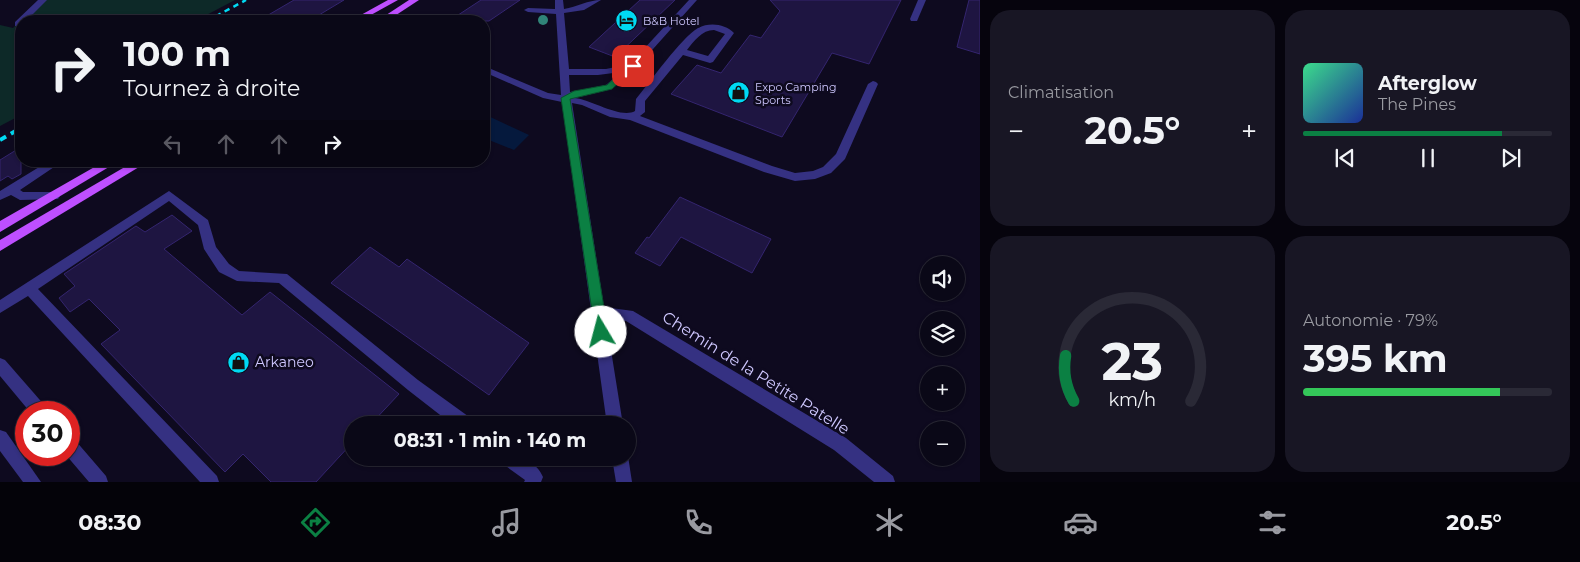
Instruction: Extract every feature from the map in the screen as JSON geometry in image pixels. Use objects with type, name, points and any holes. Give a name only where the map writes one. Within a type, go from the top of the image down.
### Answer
[{"type":"main road","points":[[365,15],[394,0]]},
{"type":"main road","points":[[391,15],[415,0]]},
{"type":"main road","points":[[0,227],[104,167]]},
{"type":"main road","points":[[0,246],[134,167]]},
{"type":"street","points":[[27,15],[43,0]]},
{"type":"street","points":[[528,10],[560,6],[589,6],[597,0]]},
{"type":"street","points":[[566,98],[577,93],[609,87],[633,66],[693,0]]},
{"type":"street","points":[[914,19],[922,0]]},
{"type":"street","points":[[560,6],[566,98],[614,416]]},
{"type":"street","points":[[632,117],[640,112],[640,101],[694,35],[704,28],[716,27],[730,34],[710,60],[682,51]]},
{"type":"street","points":[[563,72],[593,74],[612,72],[633,66]]},
{"type":"street","points":[[490,72],[546,96],[584,102],[614,115],[632,117],[768,169],[795,177],[814,175],[827,170],[841,156],[873,84]]},
{"type":"street","points":[[0,196],[48,167]]},
{"type":"street","points":[[11,189],[20,196],[54,196]]},
{"type":"street","points":[[0,307],[169,196],[204,223],[210,249],[224,268],[237,276],[282,278],[454,416]]},
{"type":"street","points":[[29,288],[211,482]]},
{"type":"street","name":"Chemin de la Petite Patelle","points":[[598,313],[628,315],[840,444],[887,482]]},
{"type":"street","points":[[0,365],[31,401]]},
{"type":"street","points":[[0,438],[33,482]]},
{"type":"street","points":[[80,459],[100,482]]},
{"type":"street","points":[[520,466],[535,477],[532,482]]},
{"type":"street","points":[[621,466],[624,482]]},
{"type":"green space","points":[[42,0],[235,0],[206,15],[26,15]]},
{"type":"green space","points":[[0,25],[13,28],[15,26],[15,118],[0,126]]},
{"type":"water","points":[[490,117],[529,135],[514,150],[490,140]]},
{"type":"building","points":[[294,0],[344,0],[319,15],[268,15]]},
{"type":"building","points":[[481,0],[520,0],[490,20],[490,15],[458,15]]},
{"type":"building","points":[[640,0],[675,0],[615,57],[589,47]]},
{"type":"building","points":[[770,0],[901,0],[869,64],[832,53],[782,137],[671,94],[697,65],[721,73],[750,35],[761,38],[780,11]]},
{"type":"building","points":[[969,0],[980,0],[980,54],[957,47]]},
{"type":"building","points":[[15,151],[15,167],[21,167],[21,174],[12,179],[8,176],[0,181],[0,160]]},
{"type":"building","points":[[680,197],[771,239],[752,273],[681,237],[660,266],[635,253],[647,237],[649,238]]},
{"type":"building","name":"Arkaneo","points":[[172,215],[192,231],[164,249],[242,315],[270,292],[399,394],[378,416],[344,416],[344,452],[316,482],[271,482],[243,454],[225,472],[101,344],[120,330],[89,299],[70,312],[59,298],[75,286],[64,274],[136,226],[145,232]]},
{"type":"building","points":[[370,247],[399,267],[407,259],[529,343],[489,395],[331,283]]},
{"type":"railway","points":[[218,15],[246,0]]},
{"type":"railway","points":[[0,140],[15,131]]},
{"type":"place","name":"B&B Hotel","points":[[627,21]]},
{"type":"place","name":"Expo Camping Sports","points":[[739,93]]},
{"type":"place","name":"Arkaneo","points":[[239,362]]},
{"type":"route","points":[[601,332],[566,98],[577,93],[609,87],[633,66]]}]
